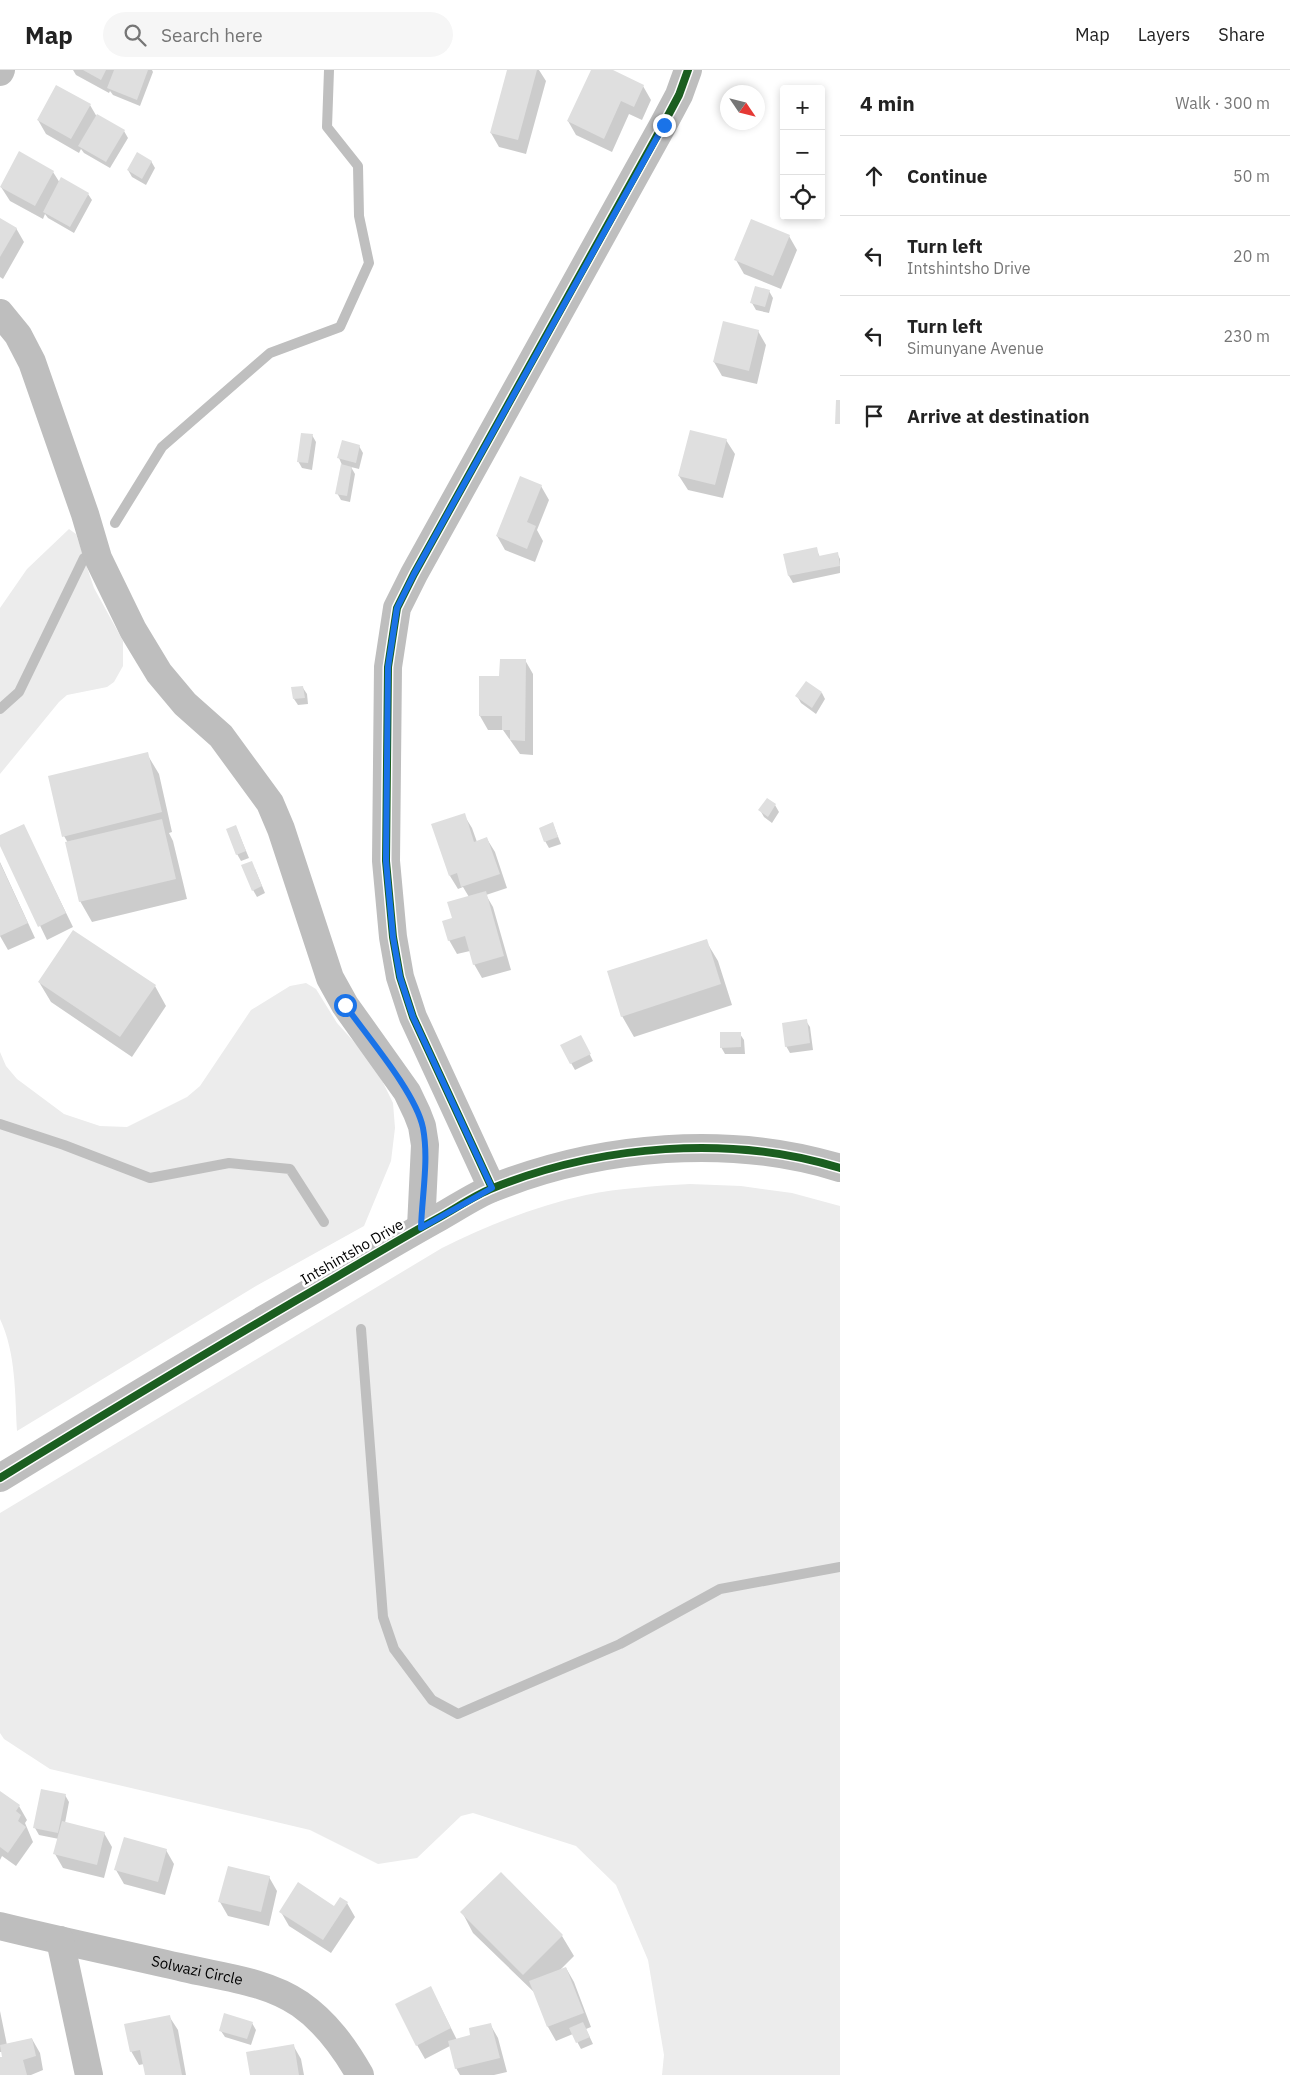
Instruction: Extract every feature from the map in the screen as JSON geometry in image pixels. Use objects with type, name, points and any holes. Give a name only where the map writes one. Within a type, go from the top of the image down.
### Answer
[{"type":"street","points":[[492,1188],[413,1017],[397,961],[386,861],[388,667],[392,635],[397,608],[414,574],[664,125],[679,95],[688,70]]},
{"type":"street","points":[[0,313],[18,335],[32,362],[86,514],[98,558],[133,630],[159,674],[185,704],[221,736],[270,804],[330,978],[345,1005],[407,1092],[417,1113],[422,1126],[425,1145],[421,1228]]},
{"type":"street","name":"Intshintsho Drive","points":[[0,1478],[199,1357],[492,1188],[593,1158],[675,1147],[745,1150],[812,1159],[840,1168]]},
{"type":"street","name":"Solwazi Circle","points":[[0,1926],[194,1971],[238,1978],[267,1988],[298,2002],[316,2016],[335,2036],[360,2075]]},
{"type":"street","points":[[60,1940],[89,2075]]},
{"type":"shaded area","points":[[69,529],[76,534],[94,588],[123,641],[123,666],[114,682],[107,687],[67,695],[59,702],[0,774],[0,608],[27,569]]},
{"type":"shaded area","points":[[306,983],[316,989],[337,1023],[374,1064],[393,1103],[395,1128],[391,1161],[364,1226],[256,1286],[17,1431],[12,1360],[0,1319],[0,1052],[6,1066],[17,1079],[64,1114],[100,1126],[127,1127],[187,1097],[200,1086],[251,1010],[290,986]]},
{"type":"shaded area","points":[[690,1184],[741,1186],[792,1193],[840,1206],[840,2075],[662,2075],[664,2055],[648,1960],[616,1885],[576,1846],[473,1813],[461,1816],[417,1858],[378,1864],[310,1830],[50,1769],[4,1739],[0,1733],[0,1513],[442,1248],[495,1224],[567,1199],[625,1189]]},
{"type":"building","points":[[83,70],[106,70],[101,80]]},
{"type":"building","points":[[114,70],[148,70],[137,100],[107,88]]},
{"type":"building","points":[[507,70],[537,70],[518,140],[490,133]]},
{"type":"building","points":[[591,70],[613,70],[644,85],[634,107],[621,101],[604,139],[567,121]]},
{"type":"building","points":[[56,85],[91,104],[71,139],[37,120]]},
{"type":"building","points":[[97,114],[125,130],[106,162],[78,146]]},
{"type":"building","points":[[19,151],[54,171],[35,206],[0,187]]},
{"type":"building","points":[[137,152],[152,161],[142,179],[127,170]]},
{"type":"building","points":[[61,177],[89,193],[70,227],[43,212]]},
{"type":"building","points":[[0,218],[17,228],[0,257]]},
{"type":"building","points":[[751,219],[790,235],[773,276],[734,260]]},
{"type":"building","points":[[755,286],[770,290],[765,307],[750,303]]},
{"type":"building","points":[[723,321],[759,330],[749,371],[713,362]]},
{"type":"building","points":[[836,400],[840,400],[840,424],[835,424]]},
{"type":"building","points":[[690,430],[727,439],[715,485],[678,476]]},
{"type":"building","points":[[301,433],[313,434],[308,463],[297,462]]},
{"type":"building","points":[[342,440],[360,445],[356,463],[337,458]]},
{"type":"building","points":[[341,464],[352,467],[347,496],[335,494]]},
{"type":"building","points":[[520,476],[542,485],[527,522],[536,526],[527,549],[496,536]]},
{"type":"building","points":[[817,547],[819,556],[838,552],[840,566],[788,576],[783,554]]},
{"type":"building","points":[[500,659],[526,659],[525,741],[510,740],[510,730],[502,730],[502,716],[479,716],[479,676],[499,676]]},
{"type":"building","points":[[806,681],[822,692],[812,708],[795,696]]},
{"type":"building","points":[[303,686],[305,698],[293,699],[291,687]]},
{"type":"building","points":[[148,752],[162,812],[62,837],[48,776]]},
{"type":"building","points":[[767,798],[776,804],[768,817],[758,810]]},
{"type":"building","points":[[465,813],[474,842],[487,837],[500,874],[461,887],[457,873],[449,876],[431,824]]},
{"type":"building","points":[[162,819],[176,879],[79,902],[65,842]]},
{"type":"building","points":[[553,822],[558,837],[544,842],[539,828]]},
{"type":"building","points":[[24,824],[66,913],[38,927],[0,846],[0,835]]},
{"type":"building","points":[[236,825],[246,851],[236,855],[226,829]]},
{"type":"building","points":[[252,861],[262,886],[252,891],[241,865]]},
{"type":"building","points":[[0,863],[28,923],[0,936]]},
{"type":"building","points":[[486,891],[504,956],[473,965],[465,936],[448,941],[442,921],[452,918],[447,902]]},
{"type":"building","points":[[73,930],[156,985],[120,1037],[38,982]]},
{"type":"building","points":[[707,939],[721,984],[621,1017],[607,971]]},
{"type":"building","points":[[807,1019],[810,1043],[785,1047],[782,1023]]},
{"type":"building","points":[[720,1032],[741,1032],[741,1047],[720,1048]]},
{"type":"building","points":[[581,1035],[591,1054],[570,1064],[560,1045]]},
{"type":"building","points":[[41,1789],[66,1794],[58,1833],[33,1828]]},
{"type":"building","points":[[0,1791],[20,1805],[16,1811],[21,1815],[18,1821],[26,1827],[8,1853],[0,1847]]},
{"type":"building","points":[[62,1821],[105,1832],[97,1865],[53,1854]]},
{"type":"building","points":[[124,1837],[167,1849],[158,1882],[114,1870]]},
{"type":"building","points":[[228,1866],[270,1876],[261,1912],[218,1902]]},
{"type":"building","points":[[501,1872],[563,1935],[523,1975],[460,1912]]},
{"type":"building","points":[[298,1882],[334,1906],[340,1897],[348,1902],[323,1940],[279,1912]]},
{"type":"building","points":[[566,1967],[584,2013],[547,2027],[529,1981]]},
{"type":"building","points":[[431,1986],[451,2028],[416,2046],[395,2004]]},
{"type":"building","points":[[224,2013],[253,2022],[247,2039],[219,2031]]},
{"type":"building","points":[[170,2015],[182,2075],[145,2075],[140,2050],[130,2052],[124,2024]]},
{"type":"building","points":[[583,2022],[590,2037],[576,2043],[569,2028]]},
{"type":"building","points":[[491,2023],[500,2058],[455,2069],[448,2041],[470,2035],[469,2028]]},
{"type":"building","points":[[32,2038],[36,2056],[23,2060],[27,2075],[0,2075],[0,2057],[2,2057],[0,2045]]},
{"type":"building","points":[[294,2044],[299,2075],[250,2075],[246,2052]]},
{"type":"waterway","points":[[115,523],[162,447],[270,353],[340,327],[369,263],[359,216],[358,166],[327,127],[329,70]]},
{"type":"waterway","points":[[0,709],[19,692],[84,558]]},
{"type":"waterway","points":[[0,1124],[64,1145],[150,1178],[229,1163],[290,1169],[324,1222]]},
{"type":"waterway","points":[[361,1329],[383,1617],[394,1649],[432,1700],[458,1714],[620,1644],[720,1589],[840,1567]]},
{"type":"cycle path","points":[[492,1188],[413,1017],[400,977],[393,937],[386,861],[388,667],[397,608],[414,574],[663,125],[679,95],[688,70]]},
{"type":"cycle path","points":[[0,1478],[258,1323],[466,1201],[493,1188],[534,1173],[577,1162],[665,1149],[710,1148],[754,1151],[798,1157],[840,1168]]},
{"type":"route","points":[[345,1005],[407,1092],[422,1126],[425,1145],[421,1228],[492,1188],[413,1017],[400,977],[393,937],[386,861],[387,698],[388,667],[397,608],[414,574],[664,125]]}]
